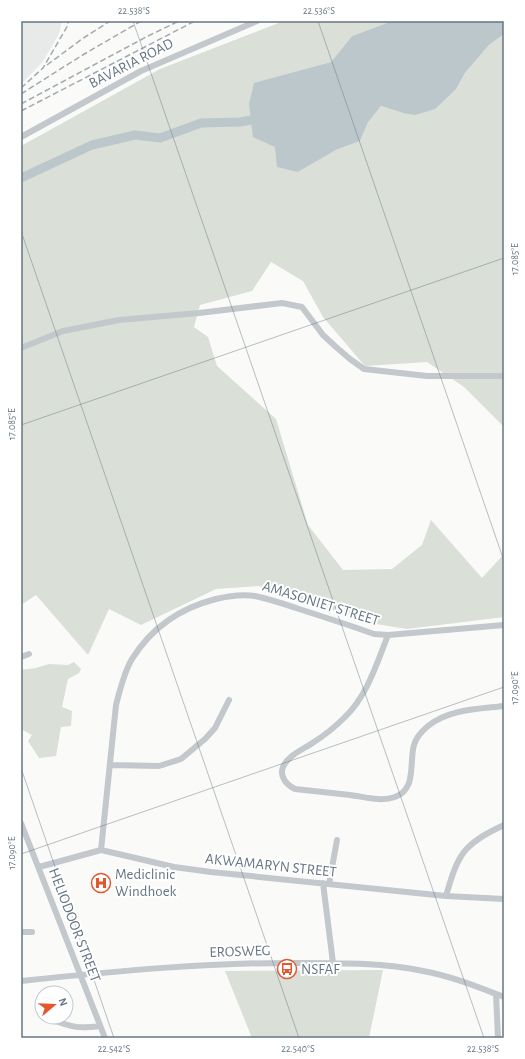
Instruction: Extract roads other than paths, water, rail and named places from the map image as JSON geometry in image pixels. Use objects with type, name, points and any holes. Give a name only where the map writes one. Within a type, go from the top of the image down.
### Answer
[{"type":"street","name":"BAVARIA ROAD","points":[[21,137],[140,71],[257,21]]},
{"type":"street","points":[[21,348],[63,331],[119,320],[199,313],[282,303],[302,307],[323,334],[350,359],[364,369],[427,376],[504,376]]},
{"type":"street","name":"AMASONIET STREET","points":[[101,850],[111,765],[116,705],[121,688],[131,661],[146,640],[182,610],[196,604],[222,597],[242,595],[254,596],[374,634],[388,636],[504,625]]},
{"type":"street","points":[[388,636],[369,680],[354,707],[334,727],[295,754],[283,767],[282,774],[285,781],[290,786],[295,789],[380,799],[397,796],[407,788],[410,782],[414,746],[419,735],[428,725],[447,716],[465,711],[504,706]]},
{"type":"street","points":[[21,657],[30,654]]},
{"type":"street","points":[[111,765],[159,766],[181,759],[205,739],[215,728],[229,700]]},
{"type":"street","name":"HELIODOOR STREET","points":[[21,823],[105,1038]]},
{"type":"street","points":[[446,896],[456,864],[463,852],[473,842],[504,825]]},
{"type":"street","points":[[330,884],[337,840]]},
{"type":"street","name":"AKWAMARYN STREET","points":[[39,867],[101,850],[179,867],[212,872],[446,896],[504,899]]},
{"type":"street","points":[[322,884],[332,963]]},
{"type":"street","points":[[21,932],[32,932]]},
{"type":"street","name":"EROSWEG","points":[[21,981],[218,964],[332,963],[374,965],[422,970],[451,978],[504,997]]},
{"type":"street","points":[[496,994],[498,1038]]},
{"type":"street","points":[[67,1025],[75,1028],[100,1026]]},
{"type":"waterway","points":[[21,178],[92,145],[135,135],[160,138],[201,123],[240,122],[262,118]]},
{"type":"railway","points":[[21,88],[43,68],[68,25],[68,21]]},
{"type":"railway","points":[[47,65],[82,39],[110,21]]},
{"type":"railway","points":[[21,94],[81,56],[141,21]]},
{"type":"railway","points":[[21,104],[179,21]]},
{"type":"railway","points":[[21,111],[195,21]]},
{"type":"place","name":"Mediclinic Windhoek","points":[[101,883]]},
{"type":"place","name":"NSFAF","points":[[287,969]]}]
